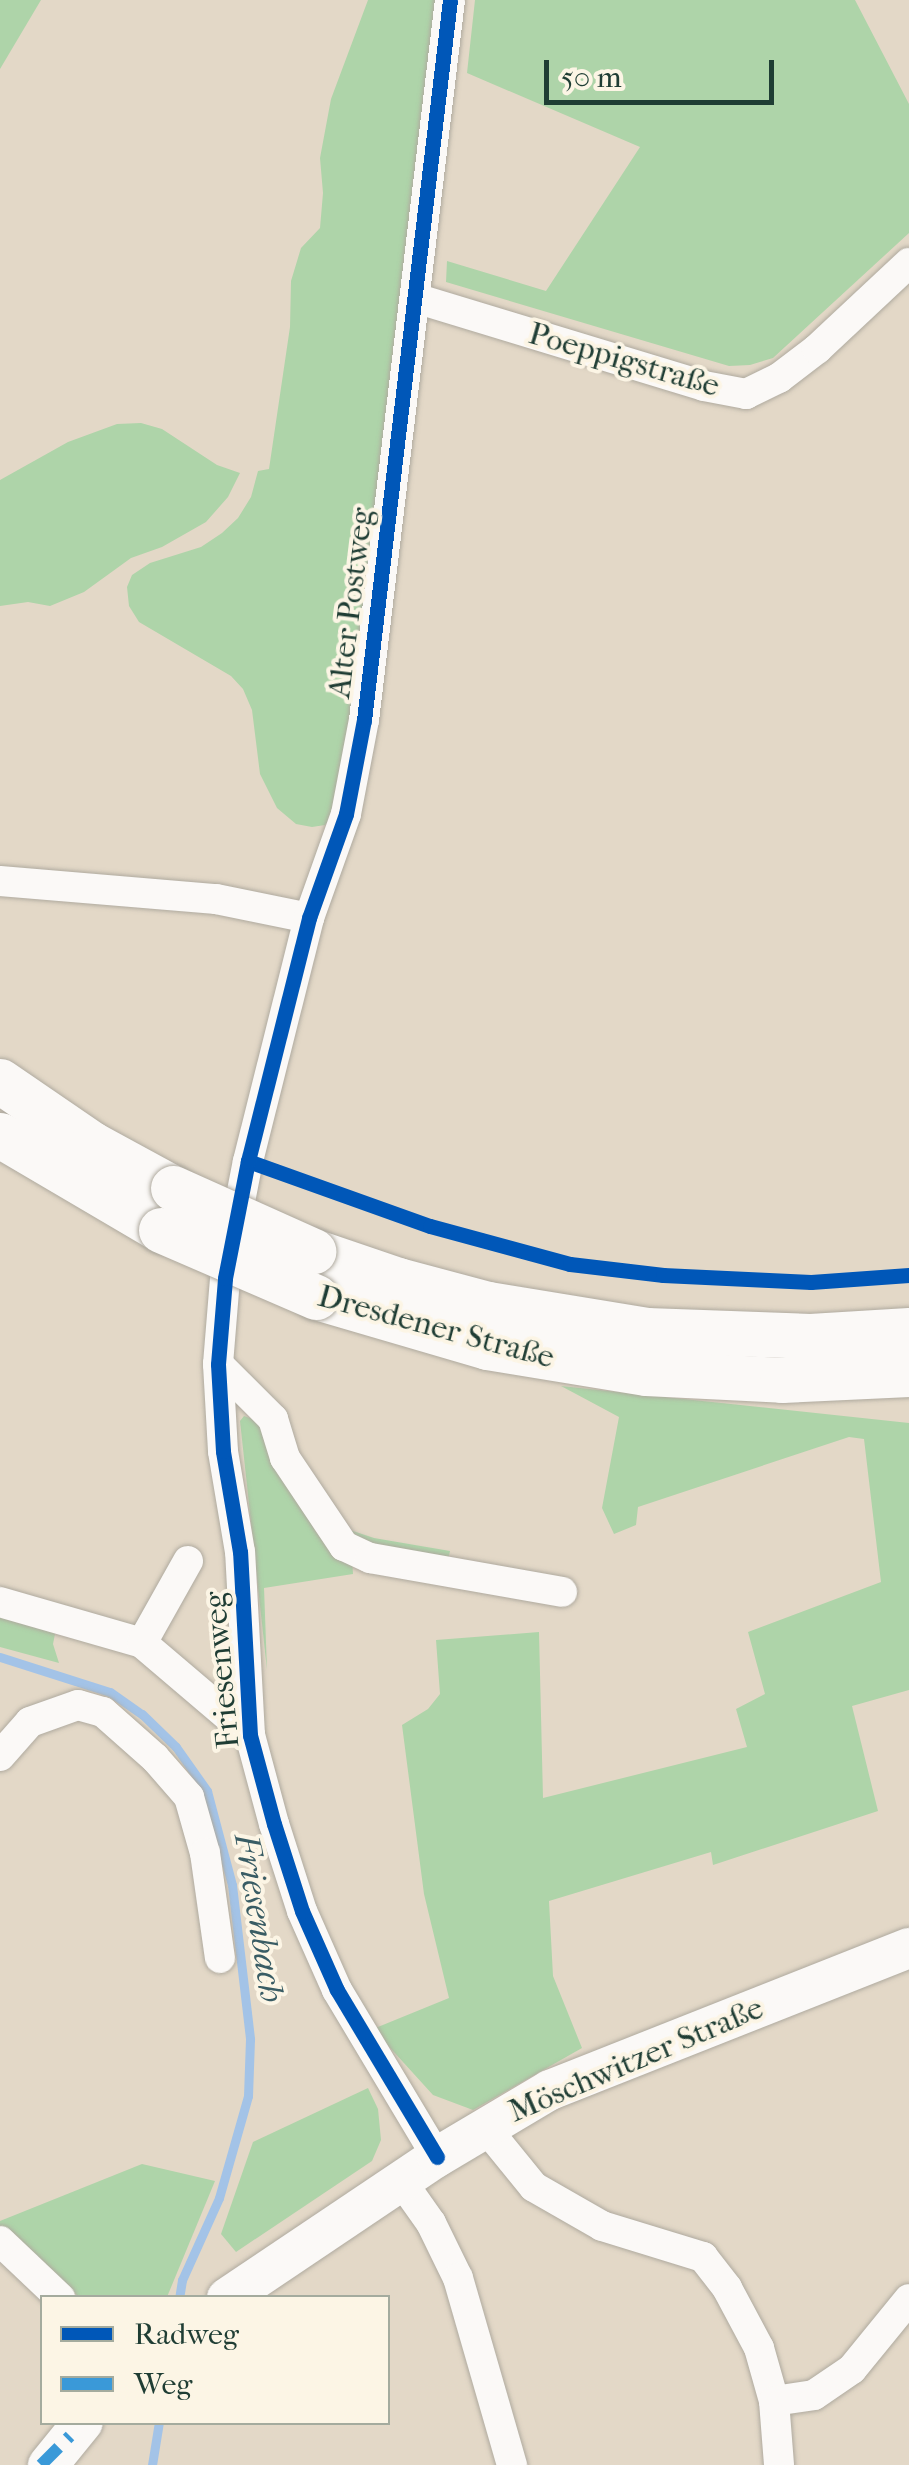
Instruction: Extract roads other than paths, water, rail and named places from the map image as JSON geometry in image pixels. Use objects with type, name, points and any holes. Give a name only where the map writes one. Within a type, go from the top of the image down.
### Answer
[{"type":"main road","points":[[0,1081],[92,1144],[167,1209],[314,1251],[398,1280],[488,1304],[647,1330],[810,1336],[909,1330]]},
{"type":"main road","name":"Dresdener Straße","points":[[0,1135],[167,1209],[316,1298],[487,1348],[607,1368],[782,1380],[909,1374]]},
{"type":"main road","name":"Möschwitzer Straße","points":[[232,2295],[437,2157],[550,2090],[909,1948]]},
{"type":"main road","points":[[48,2465],[81,2425]]},
{"type":"street","name":"Alter Postweg","points":[[240,1199],[310,918],[346,814],[364,720],[450,0]]},
{"type":"street","name":"Poeppigstraße","points":[[415,298],[704,386],[746,394],[779,378],[818,348],[909,263]]},
{"type":"street","points":[[0,880],[216,899],[310,918]]},
{"type":"street","name":"Friesenweg","points":[[240,1199],[225,1278],[218,1364],[222,1451],[240,1552],[250,1735],[302,1911],[337,1990],[437,2157]]},
{"type":"street","points":[[218,1364],[273,1419],[285,1458],[344,1546],[370,1558],[562,1592]]},
{"type":"street","points":[[142,1643],[188,1561]]},
{"type":"street","points":[[0,1602],[142,1643],[250,1735]]},
{"type":"street","points":[[0,1756],[30,1722],[78,1705],[103,1712],[156,1758],[189,1797],[205,1853],[220,1958]]},
{"type":"street","points":[[485,2127],[534,2187],[602,2226],[703,2256],[728,2288],[759,2348],[774,2401],[779,2465]]},
{"type":"street","points":[[402,2182],[432,2223],[458,2278],[512,2465]]},
{"type":"street","points":[[0,2241],[57,2295]]},
{"type":"street","points":[[774,2401],[814,2395],[852,2369],[909,2299]]},
{"type":"waterway","name":"Friesenbach","points":[[0,1657],[110,1692],[142,1714],[176,1747],[207,1791],[232,1885],[250,2039],[248,2096],[219,2198],[182,2280],[180,2295]]},
{"type":"waterway","name":"Friesenbach","points":[[152,2465],[159,2425]]}]
